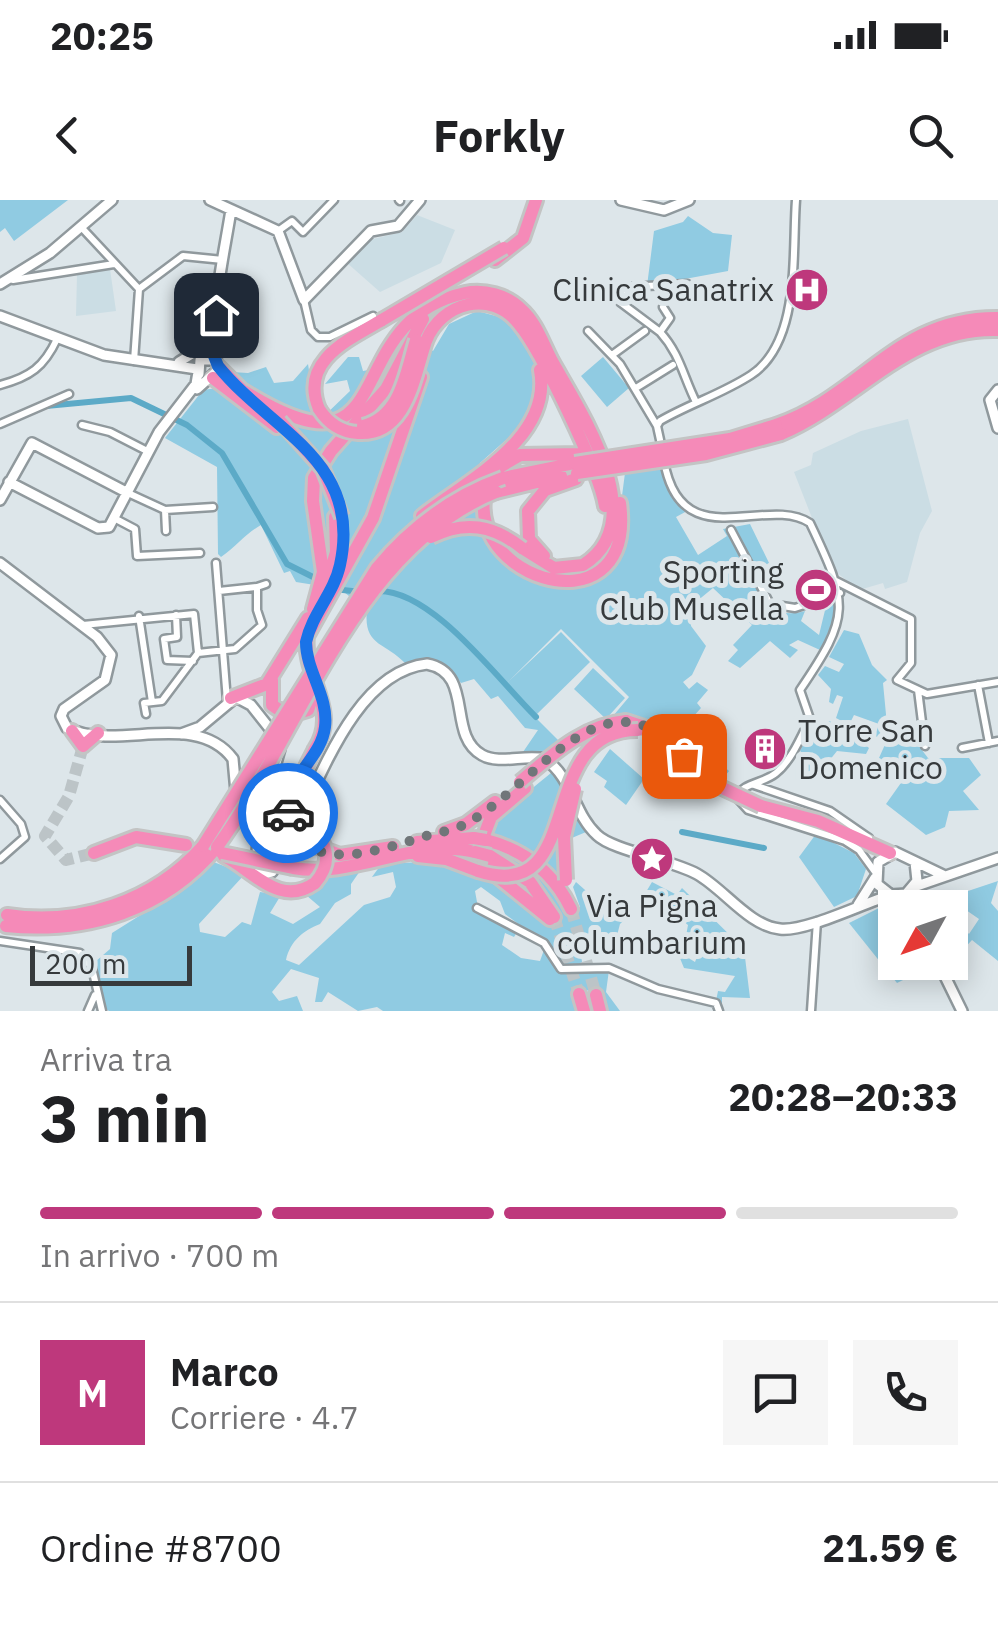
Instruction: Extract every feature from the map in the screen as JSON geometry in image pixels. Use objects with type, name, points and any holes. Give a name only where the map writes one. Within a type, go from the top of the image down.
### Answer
[{"type":"highway","points":[[448,299],[426,320],[404,407],[388,424],[374,431],[350,432],[332,424],[314,383],[321,363],[335,348],[510,244],[521,230],[529,204]]},
{"type":"highway","points":[[239,388],[294,419],[328,424],[356,408],[380,360],[410,320],[448,299],[484,292],[522,309],[574,400],[618,496],[620,527],[614,550],[600,569],[584,580],[564,584],[542,580],[519,567],[498,544],[487,521],[484,496],[493,471],[520,456],[577,467]]},
{"type":"highway","points":[[313,609],[323,572],[312,501],[314,478],[325,458],[356,426],[377,421],[392,406],[421,340],[436,321],[454,308],[477,303],[499,308],[517,321],[593,466],[605,505],[604,528],[592,550],[578,560],[556,561],[532,544],[526,528],[528,511],[545,490],[577,467]]},
{"type":"highway","points":[[778,430],[877,359],[927,330],[955,321],[998,318]]},
{"type":"highway","points":[[386,558],[447,504],[503,478],[635,460],[778,430],[824,412],[923,344],[958,332],[998,330]]},
{"type":"highway","points":[[216,850],[283,892],[298,892],[315,883],[326,867],[327,850],[306,812],[300,788],[326,723],[306,642],[373,518],[421,340]]},
{"type":"highway","points":[[534,348],[542,390],[537,412],[522,436],[422,516],[386,558],[216,850],[118,904],[71,916],[11,917],[70,926],[138,908],[183,881],[216,850],[387,574],[449,516],[496,492],[577,467],[635,460]]},
{"type":"highway","points":[[214,367],[301,441],[335,492],[343,547],[326,600]]},
{"type":"highway","points":[[214,367],[290,440],[326,488],[335,517],[336,552],[329,578],[274,675],[269,693],[280,713],[300,715],[314,699],[314,677]]},
{"type":"highway","points":[[322,408],[356,426]]},
{"type":"highway","points":[[387,574],[433,535],[462,526],[496,531],[542,563],[560,569],[593,559],[610,530],[610,479]]},
{"type":"highway","points":[[229,700],[255,692],[274,675]]},
{"type":"highway","points":[[478,843],[490,856],[525,878],[552,918],[492,872],[480,846],[488,821],[578,737],[598,726],[626,721],[662,732],[684,756]]},
{"type":"highway","points":[[72,730],[82,746],[98,733]]},
{"type":"highway","points":[[401,850],[478,843],[512,848],[536,864],[572,909],[566,880],[565,828],[582,774],[606,741],[638,730]]},
{"type":"highway","points":[[401,850],[478,872],[508,876],[534,866],[549,849],[566,789],[585,755],[610,734],[638,730],[662,738],[716,785],[760,806],[832,827],[890,853]]},
{"type":"highway","points":[[315,749],[296,778],[288,800],[291,824],[304,842],[331,854],[371,857]]},
{"type":"highway","points":[[216,850],[293,868],[326,870],[401,850],[466,824],[523,785]]},
{"type":"highway","points":[[832,827],[859,850]]},
{"type":"highway","points":[[94,853],[131,839],[148,838],[186,846]]},
{"type":"highway","points":[[101,902],[118,904]]},
{"type":"highway","points":[[579,994],[584,1011]]},
{"type":"highway","points":[[596,994],[600,1011]]},
{"type":"main road","points":[[0,284],[13,280],[112,200]]},
{"type":"main road","points":[[210,200],[278,231],[304,300],[371,231],[398,226],[420,200]]},
{"type":"main road","points":[[621,200],[664,210],[688,200]]},
{"type":"main road","points":[[156,439],[214,367],[216,315],[231,210]]},
{"type":"main road","points":[[177,363],[204,346],[216,315]]},
{"type":"main road","points":[[0,316],[57,339],[134,361],[177,363],[195,369],[214,367]]},
{"type":"main road","points":[[9,482],[100,529],[114,518],[156,439],[196,384],[195,369],[203,358],[214,367]]},
{"type":"main road","points":[[998,390],[990,400],[998,428]]},
{"type":"main road","points":[[0,500],[32,443],[128,493]]},
{"type":"main road","points":[[0,562],[106,647],[110,669],[105,680],[64,710],[63,722],[72,730],[98,733],[196,734],[216,744],[233,759],[238,797],[254,822],[256,867],[270,874],[354,712],[405,671],[432,665],[454,684],[463,728],[473,748],[492,758],[536,757],[550,762],[563,776],[587,824],[602,840],[654,854],[696,873],[770,928],[785,930],[878,900]]},
{"type":"main road","points":[[181,734],[212,717],[229,700],[249,703],[275,735],[280,759],[257,838]]},
{"type":"main road","points":[[212,717],[209,733],[216,744]]},
{"type":"main road","points":[[238,797],[255,801],[272,783]]},
{"type":"main road","points":[[853,907],[875,875],[878,862],[890,853],[904,853],[943,875]]},
{"type":"main road","points":[[906,890],[998,858]]},
{"type":"main road","points":[[914,887],[918,875],[915,862]]},
{"type":"main road","points":[[875,875],[889,890]]},
{"type":"main road","points":[[947,980],[962,1011]]},
{"type":"street","points":[[657,426],[751,375],[776,348],[787,312],[796,200]]},
{"type":"street","points":[[278,231],[292,220],[303,232],[329,202]]},
{"type":"street","points":[[82,228],[139,289],[134,361]]},
{"type":"street","points":[[139,289],[183,256],[223,260]]},
{"type":"street","points":[[13,280],[114,264]]},
{"type":"street","points":[[689,293],[687,284],[625,287],[620,302],[660,332],[681,358],[682,374],[696,402]]},
{"type":"street","points":[[304,300],[306,323],[314,334],[326,338],[380,320]]},
{"type":"street","points":[[660,332],[670,318],[663,307]]},
{"type":"street","points":[[588,331],[636,388],[657,426],[668,479],[682,500],[696,511],[726,521],[764,516],[805,519],[840,593],[839,623],[822,663],[800,690],[810,719],[780,770],[737,794],[742,807],[822,832],[859,850],[875,875]]},
{"type":"street","points":[[612,356],[645,332]]},
{"type":"street","points":[[0,385],[36,372],[48,359],[57,339]]},
{"type":"street","points":[[636,388],[673,365]]},
{"type":"street","points":[[0,424],[69,394]]},
{"type":"street","points":[[82,425],[110,432],[149,452]]},
{"type":"street","points":[[128,493],[165,510],[213,508]]},
{"type":"street","points":[[165,510],[166,531]]},
{"type":"street","points":[[114,518],[135,529],[137,556],[200,553]]},
{"type":"street","points":[[732,530],[770,604],[794,608],[840,593]]},
{"type":"street","points":[[216,563],[220,652],[229,700]]},
{"type":"street","points":[[835,580],[911,619],[912,663],[897,680],[927,694],[998,682]]},
{"type":"street","points":[[218,591],[266,584]]},
{"type":"street","points":[[176,615],[178,637],[164,639],[167,660],[240,647],[262,624],[256,610],[257,587]]},
{"type":"street","points":[[83,625],[139,616],[194,614],[195,657],[162,701],[144,704],[146,714]]},
{"type":"street","points":[[139,616],[152,702]]},
{"type":"street","points":[[978,685],[989,742]]},
{"type":"street","points":[[918,690],[925,746]]},
{"type":"street","points":[[962,748],[998,741]]},
{"type":"street","points":[[780,770],[782,794]]},
{"type":"street","points":[[754,784],[830,811],[890,853]]},
{"type":"street","points":[[0,800],[20,824],[25,837],[0,859]]},
{"type":"street","points":[[477,908],[544,944],[561,969],[609,968],[658,989],[716,1003],[719,1011]]},
{"type":"street","points":[[811,1011],[817,920]]},
{"type":"street","points":[[0,941],[80,954],[92,968],[102,1011]]},
{"type":"street","points":[[88,1011],[87,1005],[96,996]]},
{"type":"shaded area","points":[[0,200],[68,200],[14,241],[5,228],[0,232]]},
{"type":"shaded area","points":[[417,215],[455,230],[441,263],[380,292],[346,262],[365,241],[402,232]]},
{"type":"shaded area","points":[[688,216],[713,233],[732,235],[728,271],[647,286],[654,231],[683,222]]},
{"type":"shaded area","points":[[110,269],[116,311],[76,316],[77,275]]},
{"type":"shaded area","points":[[477,311],[511,320],[533,354],[539,377],[532,417],[480,463],[476,478],[487,532],[541,582],[572,585],[614,557],[625,473],[660,467],[687,511],[676,517],[698,555],[727,536],[723,529],[750,524],[770,565],[757,572],[754,567],[748,570],[769,604],[784,612],[805,611],[801,621],[819,635],[827,602],[837,599],[834,625],[820,650],[798,640],[789,645],[798,650],[790,658],[770,641],[740,668],[728,661],[738,650],[733,645],[752,625],[713,588],[691,606],[691,626],[706,646],[692,675],[683,682],[689,689],[697,682],[708,690],[697,703],[701,708],[682,729],[729,771],[721,781],[658,725],[613,716],[629,697],[561,629],[504,686],[560,742],[545,755],[523,752],[538,730],[525,728],[498,696],[491,699],[474,679],[461,683],[450,669],[437,662],[405,663],[372,637],[367,610],[340,589],[296,582],[290,571],[284,573],[261,525],[221,557],[218,554],[217,467],[165,438],[203,390],[223,387],[232,372],[248,373],[266,367],[274,383],[293,381],[308,364],[315,409],[322,418],[350,391],[347,380],[325,384],[348,357],[359,357],[363,371],[380,368],[406,332],[433,351],[449,324]]},
{"type":"shaded area","points":[[603,357],[629,388],[607,407],[581,376]]},
{"type":"shaded area","points":[[908,419],[932,511],[920,533],[907,582],[885,589],[883,583],[859,590],[832,569],[794,472],[811,465],[813,453],[861,431]]},
{"type":"shaded area","points":[[844,630],[859,634],[872,665],[887,680],[883,683],[887,725],[895,725],[900,741],[915,741],[928,758],[969,758],[981,775],[963,791],[979,810],[949,811],[945,827],[926,835],[886,804],[903,780],[879,758],[887,740],[875,736],[879,724],[854,715],[849,725],[836,718],[843,697],[837,695],[833,704],[829,702],[831,689],[818,675],[825,666],[839,672],[844,664],[829,657]]},
{"type":"shaded area","points":[[561,632],[590,662],[536,715],[506,684]]},
{"type":"shaded area","points":[[593,668],[625,698],[606,719],[574,689]]},
{"type":"shaded area","points":[[829,721],[848,729],[869,748],[866,754],[837,751],[825,766],[803,773],[806,756],[800,751],[813,725],[822,730]]},
{"type":"shaded area","points":[[610,749],[644,779],[626,805],[604,787],[607,781],[594,772]]},
{"type":"shaded area","points":[[551,773],[560,779],[586,832],[560,843],[564,886],[486,834],[497,817]]},
{"type":"shaded area","points":[[816,834],[854,853],[866,869],[857,896],[834,907],[799,857]]},
{"type":"shaded area","points":[[510,853],[546,878],[567,911],[580,907],[573,887],[576,882],[593,897],[595,908],[631,913],[620,924],[615,943],[596,942],[591,932],[578,940],[583,967],[567,969],[552,949],[505,914],[500,901],[481,887],[475,891],[479,913],[517,932],[514,937],[505,933],[502,945],[521,958],[540,961],[545,947],[567,971],[609,970],[606,992],[620,1011],[605,1011],[593,991],[581,990],[579,1011],[383,1011],[377,1007],[358,1011],[328,992],[322,1002],[315,1002],[319,978],[291,969],[272,992],[279,1001],[297,996],[303,1011],[109,1011],[101,1005],[95,962],[110,949],[112,933],[174,894],[211,861],[245,874],[199,924],[200,932],[225,937],[242,922],[251,925],[260,892],[281,895],[270,913],[293,924],[320,907],[306,895],[326,876],[360,871],[351,884],[351,894],[335,903],[320,924],[294,942],[286,960],[299,965],[364,905],[390,897],[396,887],[393,872],[372,877],[380,866],[427,863],[449,867],[490,883],[549,920],[536,881],[508,860]]},
{"type":"shaded area","points":[[998,881],[991,903],[998,911],[998,961],[972,940],[968,944],[968,933],[979,919],[968,911],[968,891]]},
{"type":"shaded area","points":[[652,882],[677,895],[682,888],[744,949],[750,998],[722,997],[722,1004],[716,1001],[718,991],[725,992],[735,976],[684,968],[677,951],[695,962],[699,952],[686,936],[688,925],[646,892]]},
{"type":"shaded area","points":[[878,908],[878,959],[849,923]]},
{"type":"waterway","points":[[46,406],[131,398],[187,425],[222,453],[287,564],[319,580]]},
{"type":"waterway","points":[[334,589],[361,592]]},
{"type":"waterway","points":[[378,591],[421,605],[442,621],[536,717]]},
{"type":"waterway","points":[[682,832],[764,848]]},
{"type":"tunnel","points":[[83,746],[69,796],[45,836],[66,860],[94,853]]},
{"type":"tunnel","points":[[571,909],[596,995]]},
{"type":"tunnel","points":[[554,917],[579,994]]},
{"type":"way so far","points":[[288,813],[294,830],[310,846],[331,854],[362,855],[466,824],[558,750],[598,726],[626,721],[650,726],[667,736],[684,756]]},
{"type":"place","name":"Clinica Sanatrix","points":[[807,290]]},
{"type":"place","name":"Sporting Club Musella","points":[[816,590]]},
{"type":"place","name":"Torre San Domenico","points":[[765,749]]},
{"type":"place","name":"Via Pigna columbarium","points":[[652,859]]},
{"type":"route","points":[[216,315],[214,356],[218,366],[310,451],[330,481],[342,517],[344,538],[338,572],[306,642],[324,708],[325,730],[290,789],[288,813]]}]
